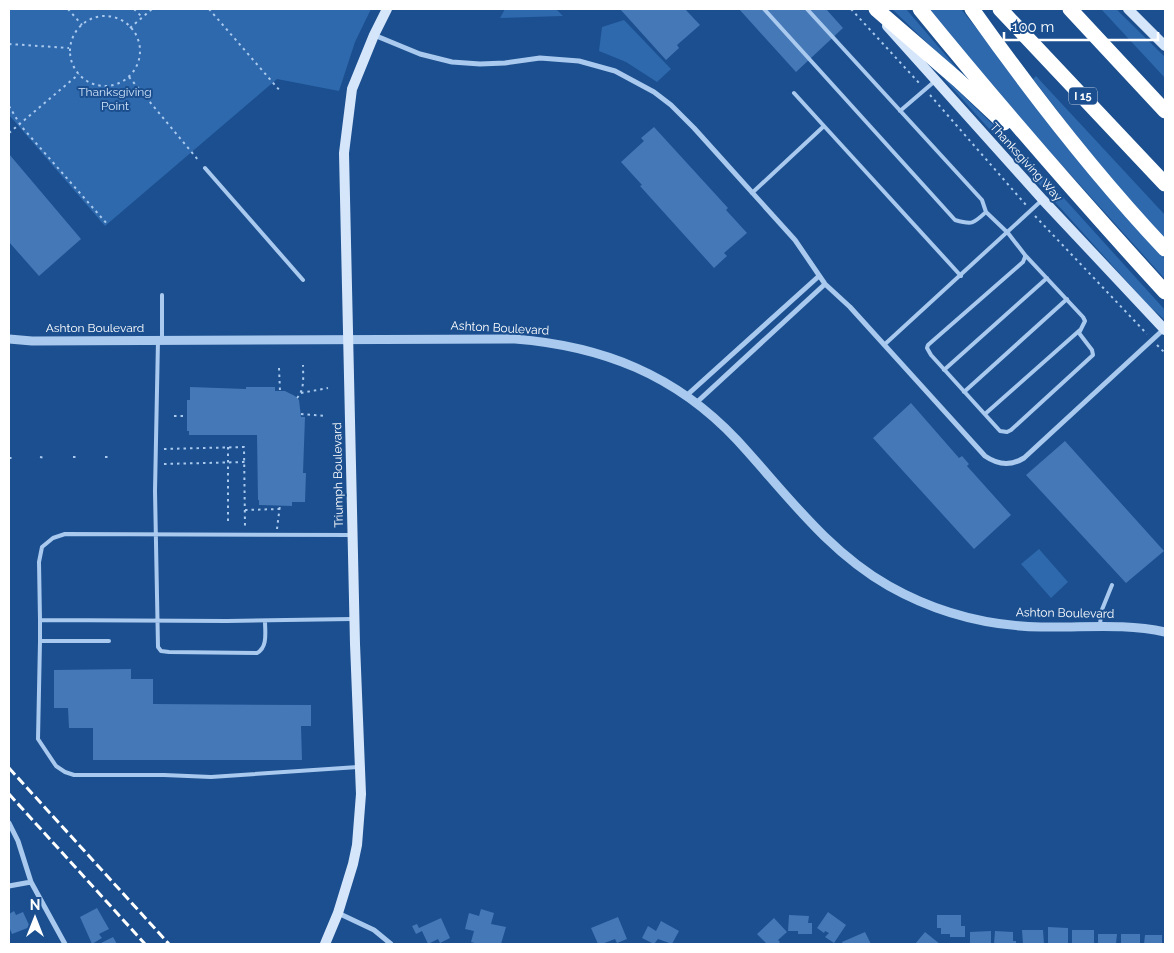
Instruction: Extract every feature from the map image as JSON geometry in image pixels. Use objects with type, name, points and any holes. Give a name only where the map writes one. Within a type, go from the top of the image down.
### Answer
[{"type":"highway","points":[[876,9],[998,117],[1076,194]]},
{"type":"highway","points":[[920,9],[1076,194],[1165,292]]},
{"type":"highway","points":[[972,9],[1009,61],[1073,142],[1165,249]]},
{"type":"highway","name":"I 15","points":[[1000,9],[1165,184]]},
{"type":"highway","points":[[1070,9],[1165,111]]},
{"type":"main road","name":"Triumph Boulevard","points":[[325,944],[338,913],[357,845],[361,794],[354,619],[344,153],[352,89],[387,9]]},
{"type":"main road","name":"Thanksgiving Way","points":[[871,9],[1043,200],[1164,330]]},
{"type":"main road","points":[[1128,9],[1165,46]]},
{"type":"street","points":[[374,35],[420,54],[452,62],[492,64],[540,58],[564,59],[594,65],[622,74],[644,85],[671,105],[694,128],[795,240],[825,284],[850,307],[984,456],[997,463],[1009,464],[1024,458],[1164,330]]},
{"type":"street","points":[[686,396],[819,276]]},
{"type":"street","points":[[696,403],[825,284]]},
{"type":"street","name":"Ashton Boulevard","points":[[9,339],[32,341],[516,339],[566,344],[621,360],[653,375],[696,403],[736,439],[816,530],[842,554],[861,568],[916,600],[948,612],[1008,625],[1133,627],[1165,632]]},
{"type":"street","points":[[9,823],[18,842],[31,882],[65,944]]},
{"type":"street","points":[[9,886],[31,882]]},
{"type":"street","points":[[338,913],[374,930],[391,944]]},
{"type":"lane","points":[[764,9],[955,220],[968,224],[976,222],[986,212],[986,206],[982,200],[807,9]]},
{"type":"lane","points":[[900,111],[936,80]]},
{"type":"lane","points":[[794,93],[961,276]]},
{"type":"lane","points":[[752,193],[824,126]]},
{"type":"lane","points":[[206,168],[303,280]]},
{"type":"lane","points":[[884,345],[1043,200]]},
{"type":"lane","points":[[984,414],[1080,330],[1085,321],[1008,233],[986,212]]},
{"type":"lane","points":[[1025,254],[1023,262],[928,345],[927,348],[931,355],[1000,431],[1007,432],[1094,355],[1080,335],[1080,330]]},
{"type":"lane","points":[[944,370],[1047,278]]},
{"type":"lane","points":[[162,295],[156,535],[158,647],[162,651],[169,652],[257,653],[262,651],[265,645],[265,621]]},
{"type":"lane","points":[[964,392],[1067,299]]},
{"type":"lane","points":[[352,535],[65,534],[53,538],[42,547],[38,562],[40,620],[38,739],[56,766],[65,772],[91,775],[211,777],[360,767]]},
{"type":"lane","points":[[1100,626],[1101,612],[1112,585]]},
{"type":"lane","points":[[40,620],[265,621],[354,619]]},
{"type":"lane","points":[[40,640],[109,641]]},
{"type":"path","points":[[68,9],[82,25]]},
{"type":"path","points":[[134,9],[142,17]]},
{"type":"path","points":[[130,28],[152,9]]},
{"type":"path","points":[[210,9],[280,92]]},
{"type":"path","points":[[851,9],[926,90],[1031,211],[1165,353]]},
{"type":"path","points":[[112,17],[122,21],[130,28],[136,37],[139,47],[139,58],[129,76],[109,86],[92,83],[79,74],[73,66],[70,48],[72,39],[82,25],[96,18],[112,17]]},
{"type":"path","points":[[9,44],[70,48]]},
{"type":"path","points":[[9,133],[79,74]]},
{"type":"path","points":[[129,76],[200,162]]},
{"type":"path","points":[[9,106],[20,124],[108,225]]},
{"type":"path","points":[[297,398],[301,393],[303,365]]},
{"type":"path","points":[[279,368],[280,391]]},
{"type":"path","points":[[301,393],[328,388]]},
{"type":"path","points":[[301,414],[325,416]]},
{"type":"path","points":[[174,416],[187,416]]},
{"type":"path","points":[[228,447],[228,522]]},
{"type":"path","points":[[164,449],[244,447],[245,528]]},
{"type":"path","points":[[40,457],[46,458]]},
{"type":"path","points":[[73,457],[79,457]]},
{"type":"path","points":[[105,457],[111,457]]},
{"type":"path","points":[[164,464],[244,462]]},
{"type":"path","points":[[277,529],[280,505]]},
{"type":"path","points":[[245,510],[280,510]]},
{"type":"green space","name":"Thanksgiving Point","points":[[9,9],[371,9],[355,42],[339,91],[277,79],[105,226],[9,115]]},
{"type":"green space","points":[[505,9],[556,9],[563,16],[500,18]]},
{"type":"green space","points":[[892,9],[906,9],[973,87]]},
{"type":"green space","points":[[924,9],[961,9],[1146,239],[1165,259],[1165,279],[948,39]]},
{"type":"green space","points":[[1101,9],[1116,9],[1165,57],[1165,78]]},
{"type":"green space","points":[[624,20],[671,69],[657,82],[626,62],[599,51],[602,27]]},
{"type":"green space","points":[[1036,76],[1165,215],[1165,242],[1089,152],[1033,79]]},
{"type":"green space","points":[[946,79],[1034,165],[1165,310],[1165,320],[1148,305]]},
{"type":"green space","points":[[1039,549],[1068,582],[1051,598],[1021,564]]},
{"type":"building","points":[[620,9],[685,9],[700,25],[677,45],[679,48],[666,60]]},
{"type":"building","points":[[739,9],[826,9],[843,28],[796,72]]},
{"type":"building","points":[[654,127],[728,208],[726,210],[747,233],[724,253],[727,256],[714,268],[640,186],[642,185],[621,162],[644,141],[641,138]]},
{"type":"building","points":[[9,154],[81,239],[39,276],[9,242]]},
{"type":"building","points":[[190,387],[246,389],[246,387],[275,387],[275,391],[285,391],[299,400],[301,417],[305,417],[303,473],[306,473],[305,502],[292,502],[292,506],[259,505],[257,435],[189,435],[189,431],[187,431],[187,400],[190,400]]},
{"type":"building","points":[[911,403],[959,458],[962,456],[969,464],[967,466],[1011,515],[974,549],[873,438]]},
{"type":"building","points":[[1065,441],[1164,551],[1126,583],[1026,475]]},
{"type":"building","points":[[131,669],[131,679],[153,679],[153,704],[311,705],[311,726],[301,726],[302,760],[93,760],[93,728],[69,728],[68,708],[54,708],[54,670]]},
{"type":"building","points":[[97,908],[109,929],[99,934],[102,938],[92,944],[80,917]]},
{"type":"building","points":[[481,909],[494,913],[491,924],[506,927],[501,944],[478,944],[471,942],[474,931],[465,929],[469,913],[479,916]]},
{"type":"building","points":[[14,911],[16,915],[23,912],[30,927],[12,934],[9,927],[9,914]]},
{"type":"building","points":[[828,912],[846,925],[834,943],[825,937],[829,933],[825,931],[824,933],[817,928]]},
{"type":"building","points":[[789,915],[809,916],[808,923],[812,923],[812,934],[798,934],[798,931],[788,931]]},
{"type":"building","points":[[937,915],[961,915],[961,926],[965,926],[965,937],[950,937],[950,934],[941,934],[941,928],[937,928]]},
{"type":"building","points":[[618,917],[627,939],[617,943],[615,939],[598,944],[591,928]]},
{"type":"building","points":[[441,918],[450,938],[440,943],[438,939],[428,944],[422,931],[416,934],[412,926],[417,924],[419,928]]},
{"type":"building","points":[[774,918],[787,932],[778,940],[780,942],[778,944],[767,944],[757,934]]},
{"type":"building","points":[[661,921],[679,931],[672,944],[658,939],[654,944],[642,938],[648,926],[656,931]]},
{"type":"building","points":[[1048,927],[1068,928],[1068,944],[1048,944]]},
{"type":"building","points":[[1022,930],[1043,930],[1044,944],[1023,944]]},
{"type":"building","points":[[1072,930],[1094,930],[1094,944],[1072,944]]},
{"type":"building","points":[[991,931],[991,944],[970,944],[970,932]]},
{"type":"building","points":[[995,931],[1013,932],[1013,941],[1016,941],[1016,944],[994,944]]},
{"type":"building","points":[[865,932],[871,944],[843,944],[842,942]]},
{"type":"building","points":[[925,932],[940,944],[915,944]]},
{"type":"building","points":[[1098,934],[1117,934],[1116,944],[1098,944]]},
{"type":"building","points":[[1121,934],[1140,934],[1140,944],[1121,944]]},
{"type":"building","points":[[1145,935],[1162,935],[1162,944],[1144,944]]},
{"type":"building","points":[[113,937],[117,944],[99,944]]},
{"type":"railway","points":[[9,768],[169,944]]},
{"type":"railway","points":[[9,794],[145,944]]}]
